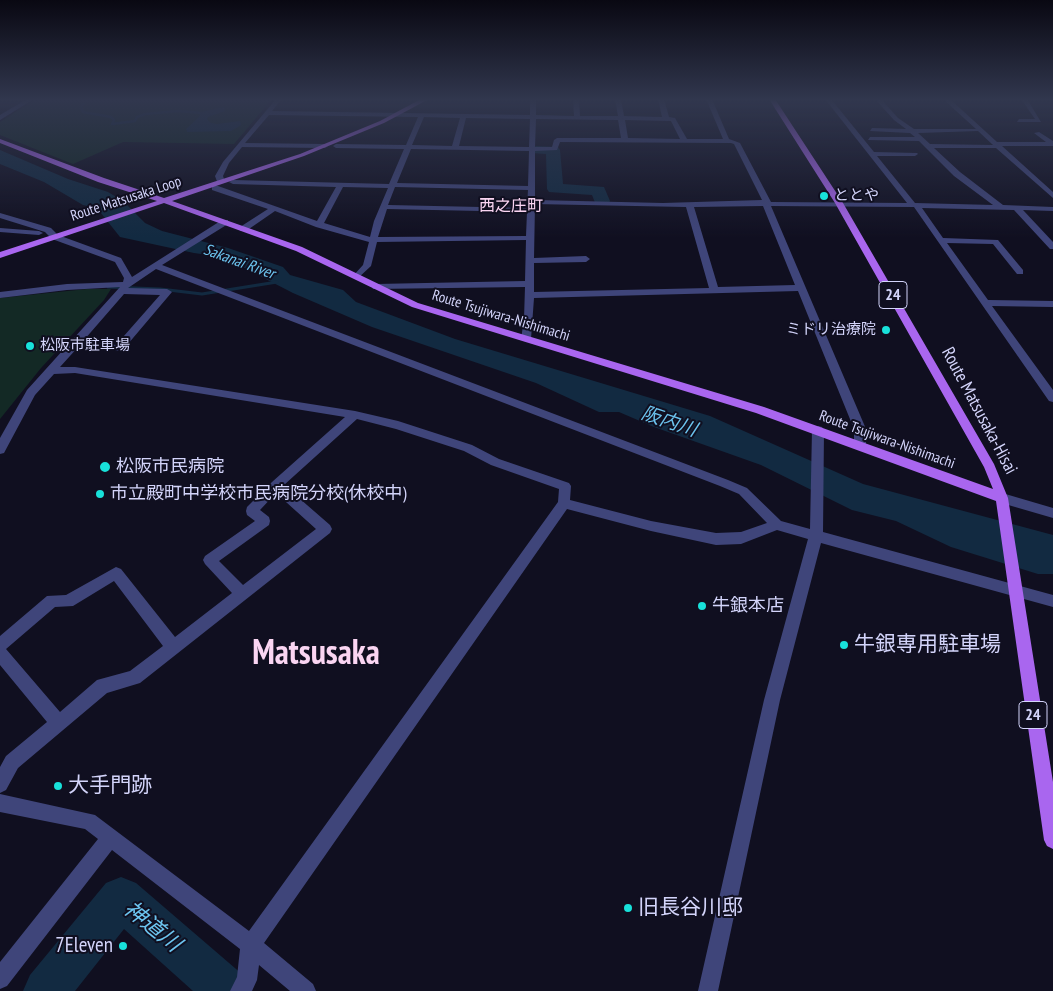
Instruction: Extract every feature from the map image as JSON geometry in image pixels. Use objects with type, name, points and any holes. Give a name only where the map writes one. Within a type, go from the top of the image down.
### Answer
[{"type":"main road","name":"Route Tsujiwara-Nishimachi","points":[[13,145],[158,203],[243,229],[299,249],[415,305],[742,404],[818,433],[860,446],[1002,503]]},
{"type":"main road","name":"Route Matsusaka-Hisai","points":[[802,145],[839,203],[990,467],[1002,503],[1022,641],[1049,794],[1053,840]]},
{"type":"main road","name":"Route Matsusaka Loop","points":[[0,255],[53,234],[68,233],[218,185],[326,146]]},
{"type":"street","points":[[241,145],[223,167],[218,185],[273,209],[365,240],[530,238]]},
{"type":"street","points":[[262,145],[326,146]]},
{"type":"street","points":[[526,339],[530,295],[531,145]]},
{"type":"street","points":[[336,146],[555,149],[556,145]]},
{"type":"street","points":[[738,145],[766,202],[860,429],[860,446]]},
{"type":"street","points":[[865,145],[942,240],[1053,398]]},
{"type":"street","points":[[930,146],[979,145]]},
{"type":"street","points":[[995,145],[1053,196]]},
{"type":"street","points":[[930,146],[957,174],[1000,207]]},
{"type":"street","points":[[357,276],[368,266],[384,207],[407,147]]},
{"type":"street","points":[[872,154],[915,154]]},
{"type":"street","points":[[232,182],[392,185],[413,196],[439,197],[530,188]]},
{"type":"street","points":[[319,225],[340,184]]},
{"type":"street","points":[[384,207],[413,196],[530,206],[766,202],[1000,207],[1053,210]]},
{"type":"street","points":[[689,204],[714,290]]},
{"type":"street","points":[[1016,208],[1053,247]]},
{"type":"street","points":[[243,229],[273,209]]},
{"type":"street","points":[[0,215],[118,260],[128,278],[124,288]]},
{"type":"street","points":[[0,450],[31,393],[48,371],[124,288],[156,265],[222,224]]},
{"type":"street","points":[[0,230],[53,234]]},
{"type":"street","points":[[942,240],[995,242],[1020,272]]},
{"type":"street","points":[[530,260],[586,259]]},
{"type":"street","points":[[156,265],[724,483],[743,491],[777,525]]},
{"type":"street","points":[[376,286],[530,284]]},
{"type":"street","points":[[0,295],[67,287],[124,288],[167,292],[118,349],[76,342]]},
{"type":"street","points":[[530,295],[801,288]]},
{"type":"street","points":[[987,303],[1053,304]]},
{"type":"street","points":[[48,371],[75,370],[355,414],[398,425],[459,445],[478,452],[495,462],[565,486],[564,503],[251,945],[243,986]]},
{"type":"street","points":[[242,594],[210,560],[264,521],[252,511],[276,485],[355,414]]},
{"type":"street","points":[[708,991],[772,700],[816,529],[818,433]]},
{"type":"street","points":[[0,784],[12,762],[102,686],[134,678],[325,530],[276,485]]},
{"type":"street","points":[[1002,503],[1018,501],[1053,513]]},
{"type":"street","points":[[564,503],[651,526],[716,539],[741,538],[777,525],[816,529],[843,544],[1015,583],[1053,601]]},
{"type":"street","points":[[0,645],[52,601],[68,602],[116,573],[173,647]]},
{"type":"street","points":[[0,654],[58,722]]},
{"type":"street","points":[[0,803],[64,814],[89,821],[251,945],[306,991]]},
{"type":"street","points":[[0,979],[111,837]]},
{"type":"green space","points":[[26,145],[116,145],[73,164]]},
{"type":"green space","name":"松阪市駐車場","points":[[87,289],[111,289],[104,300],[41,368],[0,419],[0,298]]},
{"type":"water","name":"阪内川","points":[[0,150],[68,179],[108,192],[123,201],[145,223],[162,231],[228,248],[283,267],[290,275],[343,290],[356,302],[455,339],[710,416],[863,484],[1053,535],[1053,574],[1038,574],[951,547],[896,521],[852,510],[761,465],[654,427],[619,412],[599,412],[536,383],[372,327],[293,293],[223,257],[194,253],[120,237],[97,208],[83,205],[44,182],[0,164]]},
{"type":"waterway","points":[[536,150],[553,150],[555,189],[598,190],[602,201]]},
{"type":"waterway","name":"Sakanai River","points":[[108,287],[160,289],[202,294],[277,282]]},
{"type":"waterway","name":"神道川","points":[[46,991],[121,898],[227,991]]},
{"type":"place","name":"ととや","points":[[824,196]]},
{"type":"place","name":"ミドリ治療院","points":[[886,330]]},
{"type":"place","name":"松阪市駐車場","points":[[30,346]]},
{"type":"place","name":"松阪市民病院","points":[[105,467]]},
{"type":"place","name":"市立殿町中学校市民病院分校(休校中)","points":[[100,494]]},
{"type":"place","name":"牛銀本店","points":[[702,606]]},
{"type":"place","name":"牛銀専用駐車場","points":[[844,645]]},
{"type":"place","name":"大手門跡","points":[[58,786]]},
{"type":"place","name":"旧長谷川邸","points":[[628,908]]},
{"type":"place","name":"7Eleven","points":[[123,946]]},
{"type":"district","name":"西之庄町","points":[[511,206]]},
{"type":"district","name":"Matsusaka","points":[[316,654]]}]
